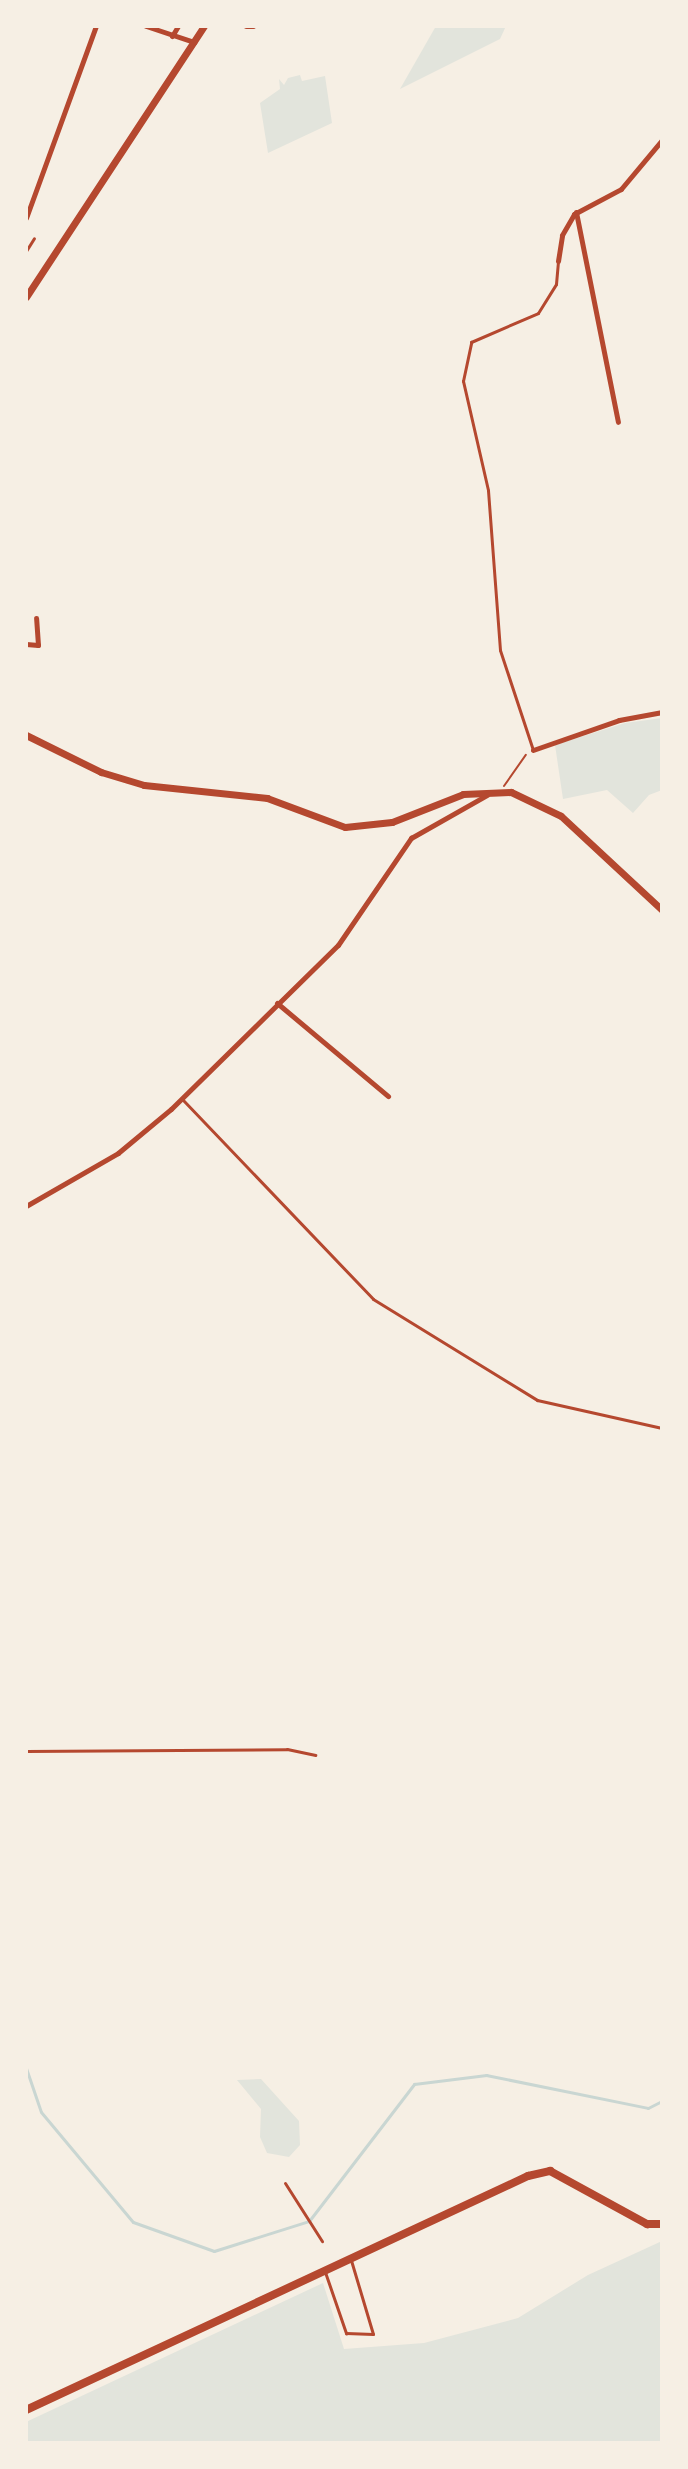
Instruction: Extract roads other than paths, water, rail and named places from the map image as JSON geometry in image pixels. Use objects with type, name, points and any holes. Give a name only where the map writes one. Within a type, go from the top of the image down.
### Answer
[{"type":"main road","points":[[26,297],[204,26]]},
{"type":"main road","points":[[26,735],[101,772],[144,785],[267,798],[345,827],[366,828],[463,794],[501,790],[539,802],[561,816],[662,910]]},
{"type":"main road","points":[[26,2410],[528,2176],[550,2171],[647,2224],[662,2224]]},
{"type":"street","points":[[26,218],[96,26]]},
{"type":"street","points":[[146,26],[194,42]]},
{"type":"street","points":[[172,36],[178,26]]},
{"type":"street","points":[[246,26],[253,26]]},
{"type":"street","points":[[558,261],[562,235],[576,212],[621,189],[662,140]]},
{"type":"street","points":[[576,212],[618,422]]},
{"type":"street","points":[[26,644],[38,645],[36,618]]},
{"type":"street","points":[[533,750],[606,724],[662,712]]},
{"type":"street","points":[[26,1206],[118,1153],[182,1099],[338,945],[411,838],[501,790]]},
{"type":"street","points":[[277,1003],[388,1096]]},
{"type":"lane","points":[[26,251],[34,238]]},
{"type":"lane","points":[[533,750],[500,650],[488,490],[463,381],[471,342],[480,333],[538,313],[556,284],[558,261]]},
{"type":"lane","points":[[182,1099],[373,1299],[537,1400],[662,1428]]},
{"type":"lane","points":[[26,1751],[287,1749],[315,1755]]},
{"type":"lane","points":[[285,2183],[322,2241]]},
{"type":"lane","points":[[325,2272],[346,2333],[373,2334],[351,2259]]},
{"type":"waterway","points":[[26,2068],[41,2112],[133,2222],[214,2251],[309,2221],[414,2084],[486,2075],[648,2108],[662,2101]]}]
